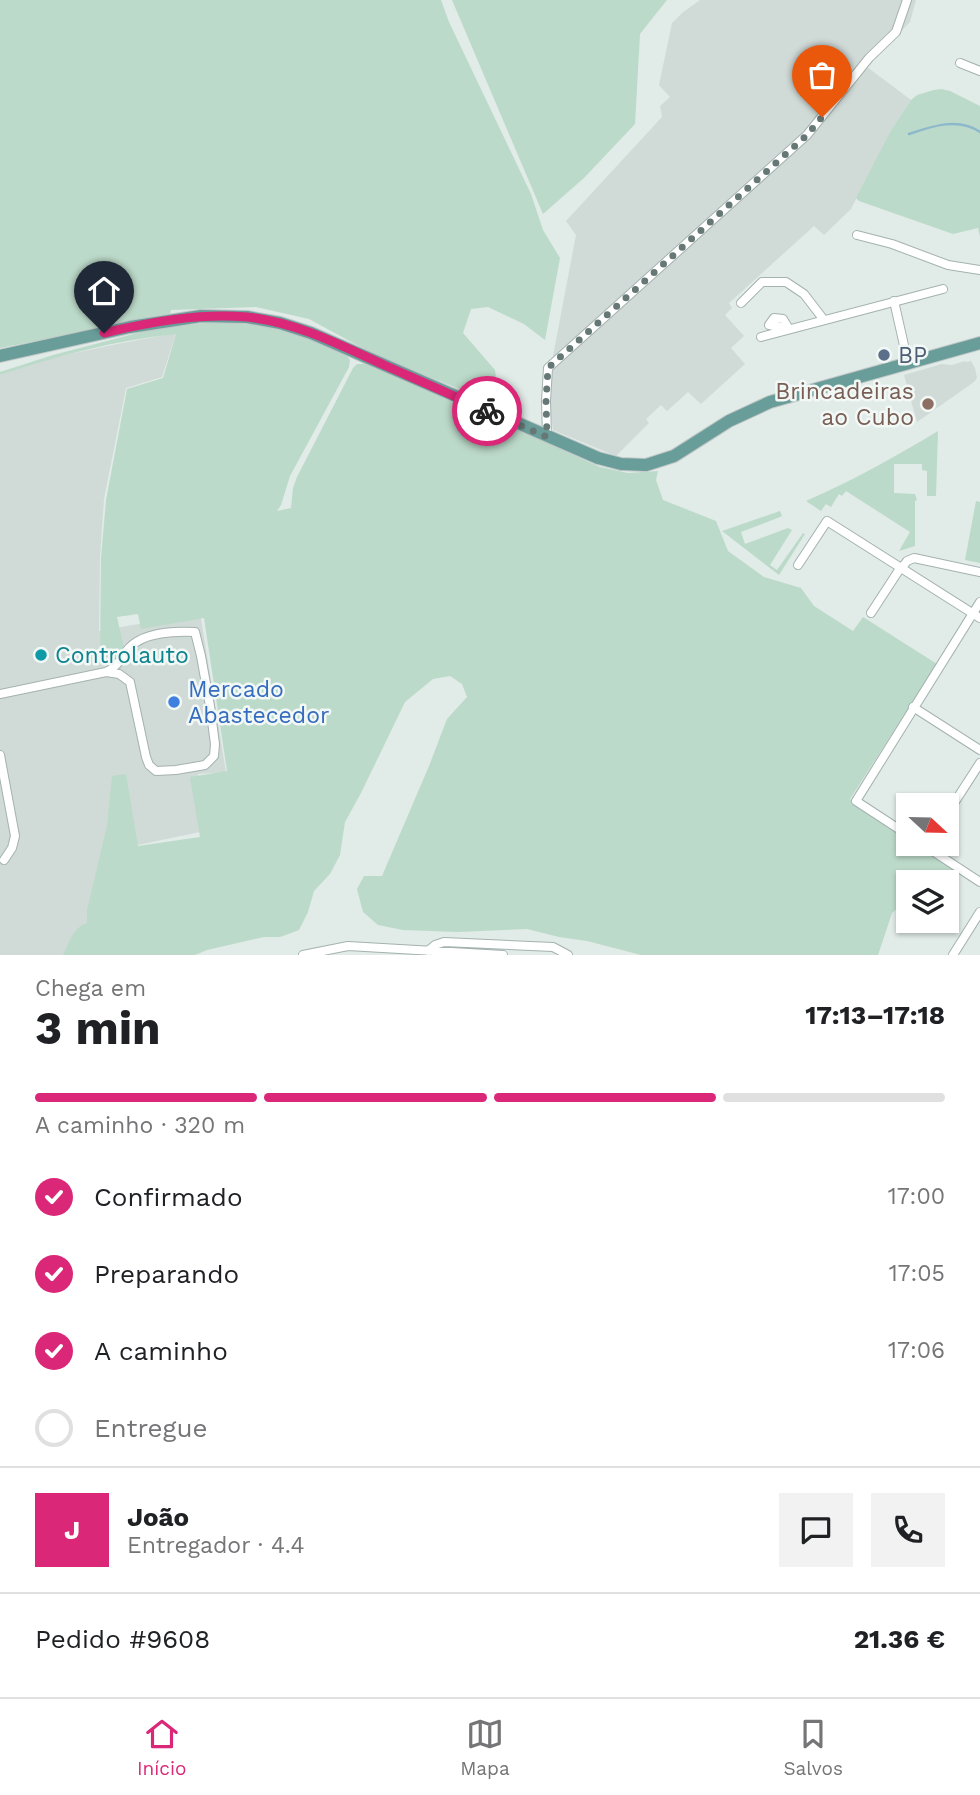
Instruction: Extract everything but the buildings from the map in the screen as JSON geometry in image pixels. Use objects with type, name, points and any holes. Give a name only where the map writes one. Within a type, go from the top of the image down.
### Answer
[{"type":"main road","points":[[0,356],[130,327],[201,316],[247,317],[311,332],[598,458],[621,464],[646,465],[674,456],[729,421],[770,402],[980,343]]},
{"type":"street","points":[[547,437],[548,368],[807,135],[869,58],[896,32],[907,0]]},
{"type":"street","points":[[960,64],[980,71]]},
{"type":"street","points":[[857,235],[892,244],[948,265],[980,270]]},
{"type":"street","points":[[741,303],[762,282],[786,282],[804,294],[824,320]]},
{"type":"street","points":[[761,337],[943,289]]},
{"type":"street","points":[[894,301],[908,363]]},
{"type":"street","points":[[798,565],[827,521],[976,616]]},
{"type":"street","points":[[871,613],[906,561],[915,558],[980,572]]},
{"type":"street","points":[[896,827],[856,801],[914,707],[976,616],[980,602]]},
{"type":"street","points":[[0,694],[106,673],[119,674],[130,682],[146,757],[149,765],[156,771],[205,765],[214,755],[210,706],[195,632],[155,635],[138,641],[130,647],[115,668],[106,673]]},
{"type":"street","points":[[914,707],[980,750]]},
{"type":"street","points":[[0,755],[15,836],[12,848],[4,860]]},
{"type":"street","points":[[959,795],[980,763]]},
{"type":"street","points":[[942,856],[980,882]]},
{"type":"street","points":[[953,955],[978,917]]},
{"type":"street","points":[[428,951],[444,942],[553,947],[568,955]]},
{"type":"street","points":[[303,955],[348,946],[503,955]]},
{"type":"shaded area","points":[[700,0],[916,0],[910,22],[867,67],[911,100],[891,130],[851,209],[824,235],[814,226],[729,303],[732,308],[725,315],[744,336],[731,348],[745,364],[701,404],[688,392],[667,411],[661,405],[646,419],[649,423],[616,456],[553,430],[550,409],[553,356],[576,235],[566,221],[662,117],[660,106],[670,97],[659,85],[672,23]]},
{"type":"shaded area","points":[[176,333],[162,377],[126,388],[104,499],[99,631],[200,613],[226,772],[198,774],[200,832],[104,852],[87,926],[65,955],[0,955],[0,375],[47,359]]},
{"type":"shaded area","name":"Brincadeiras ao Cubo","points":[[971,361],[975,368],[977,378],[974,382],[917,422],[904,375],[942,364],[952,365]]},
{"type":"green space","points":[[0,0],[441,0],[531,194],[543,230],[560,258],[545,340],[524,324],[488,307],[471,309],[463,333],[495,370],[500,405],[379,357],[309,319],[256,307],[171,310],[170,315],[0,348]]},
{"type":"green space","points":[[452,0],[667,0],[640,34],[635,124],[584,178],[543,214]]},
{"type":"green space","points":[[941,89],[980,106],[980,237],[978,228],[953,234],[856,198],[891,130],[911,100],[917,95]]},
{"type":"green space","points":[[211,322],[256,325],[314,340],[338,350],[350,360],[349,367],[290,476],[277,511],[291,508],[297,477],[357,364],[365,364],[461,404],[600,467],[628,473],[658,471],[656,480],[663,500],[716,521],[728,551],[764,577],[801,588],[814,606],[853,631],[863,617],[937,664],[850,799],[896,832],[896,856],[933,856],[955,870],[896,870],[896,910],[892,913],[878,955],[641,955],[527,929],[458,932],[403,930],[378,925],[363,912],[357,889],[364,876],[382,876],[447,719],[467,697],[462,684],[450,676],[433,679],[405,702],[345,822],[340,855],[330,874],[314,891],[299,930],[280,937],[264,937],[195,955],[63,955],[75,932],[87,923],[87,910],[107,826],[112,776],[126,774],[138,846],[200,837],[190,777],[227,771],[204,618],[141,629],[138,614],[117,617],[123,652],[111,665],[109,657],[100,658],[101,558],[106,500],[127,389],[163,378],[176,334],[109,345],[0,375],[0,372],[149,330]]},
{"type":"green space","points":[[938,431],[936,496],[927,496],[927,471],[922,470],[922,464],[894,464],[894,493],[915,494],[917,500],[915,546],[899,551],[910,532],[846,491],[842,496],[839,494],[831,507],[826,504],[821,511],[806,501],[873,468]]},
{"type":"green space","points":[[976,501],[980,502],[980,563],[965,560]]},
{"type":"green space","points":[[780,511],[782,516],[741,532],[745,544],[788,528],[792,530],[770,565],[777,570],[803,533],[805,534],[779,575],[722,531]]},
{"type":"waterway","points":[[909,134],[945,124],[972,127],[980,132]]},
{"type":"way so far","points":[[487,411],[547,437],[548,368],[807,135],[822,117]]},
{"type":"place","name":"BP","points":[[884,355]]},
{"type":"place","name":"Brincadeiras ao Cubo","points":[[928,404]]},
{"type":"place","name":"Controlauto","points":[[41,655]]},
{"type":"place","name":"Mercado Abastecedor","points":[[174,702]]},
{"type":"route","points":[[104,333],[201,316],[247,317],[280,323],[311,332],[487,411]]}]
